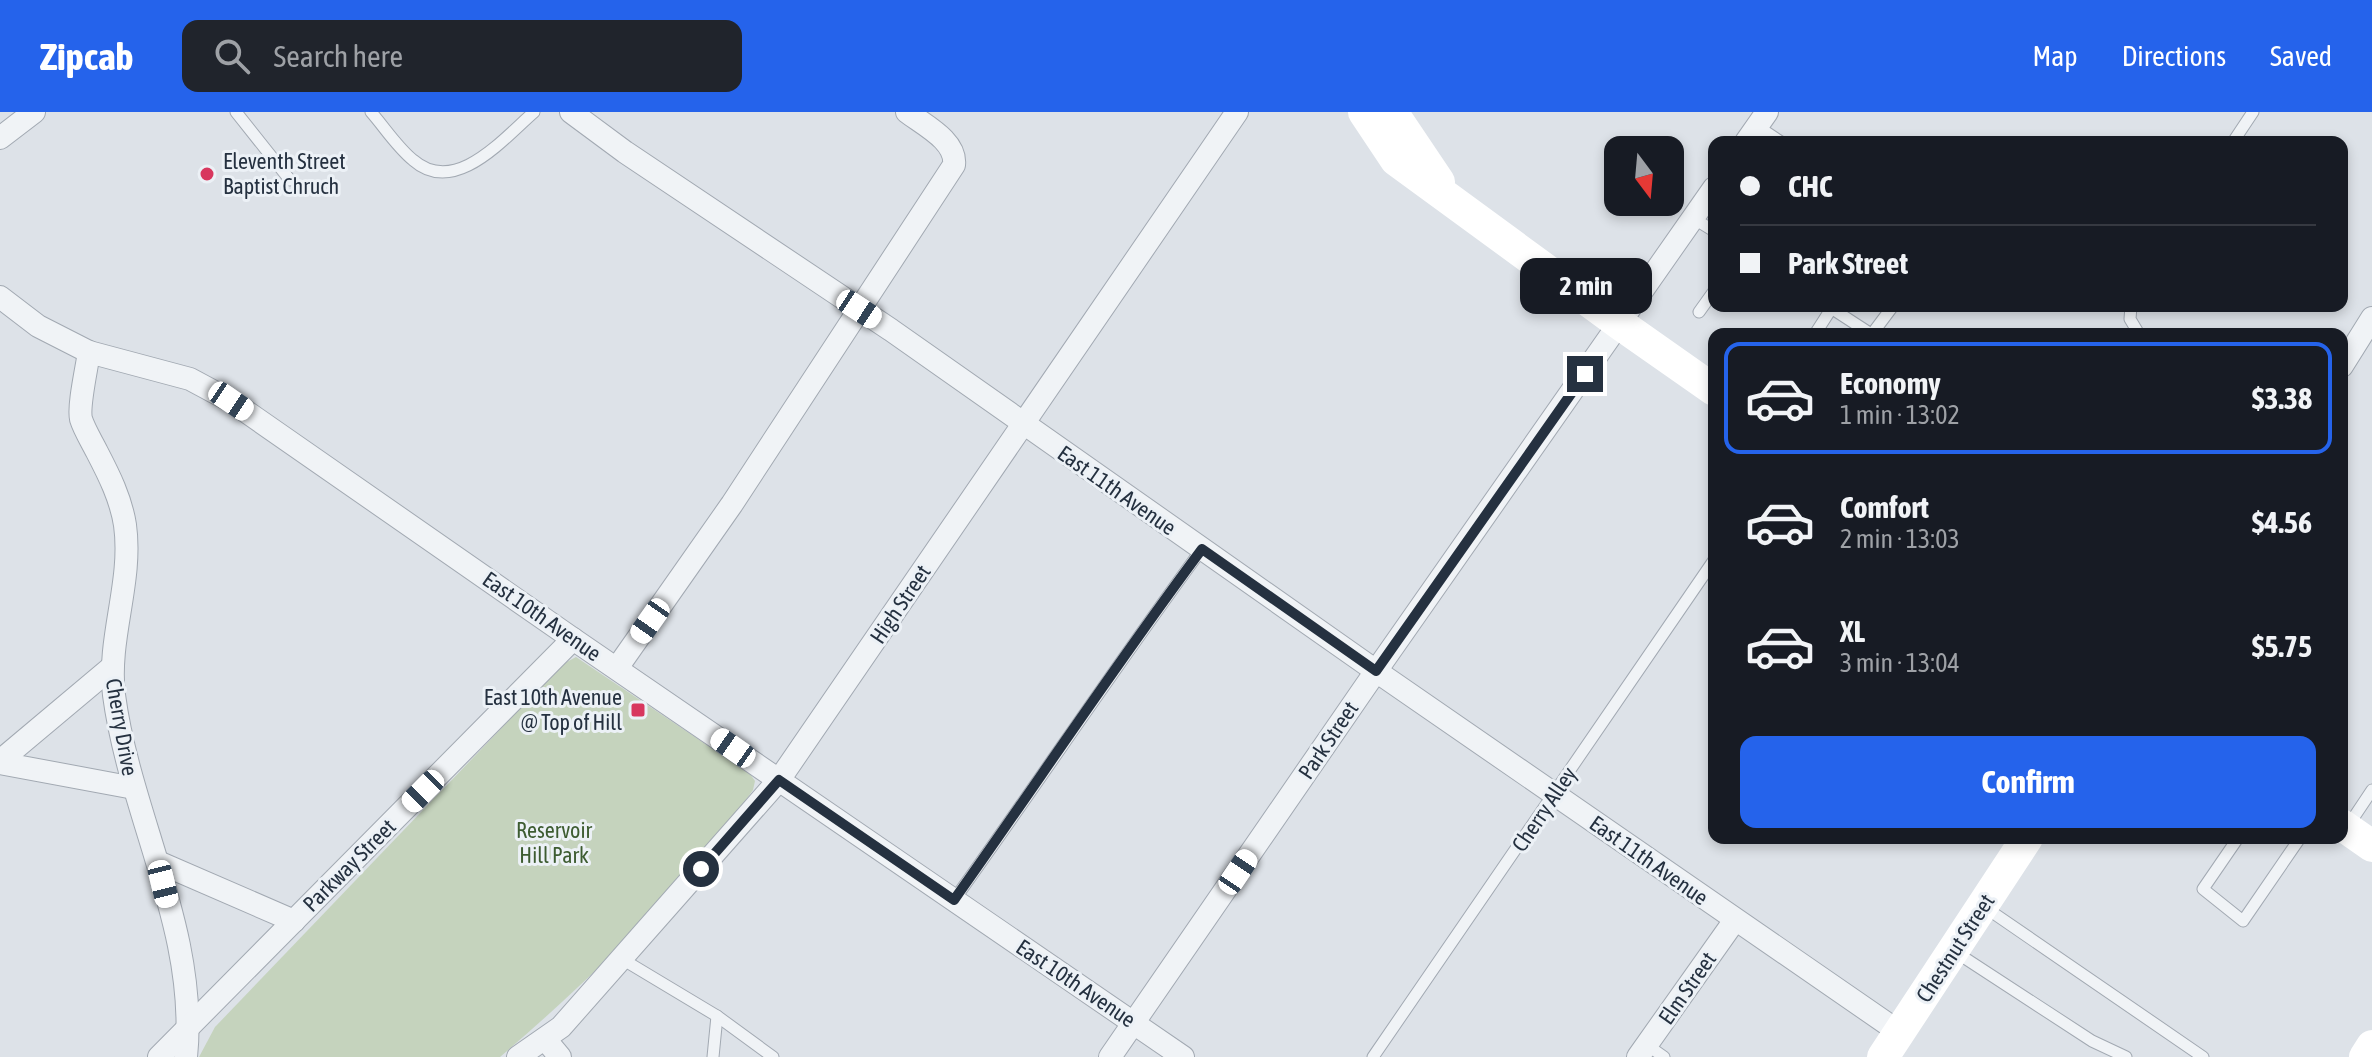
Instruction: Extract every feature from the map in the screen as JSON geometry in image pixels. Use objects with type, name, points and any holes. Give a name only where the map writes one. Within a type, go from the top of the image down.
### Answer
[{"type":"street","points":[[0,138],[34,112]]},
{"type":"street","name":"East 11th Avenue","points":[[571,112],[1735,920],[1891,1044]]},
{"type":"street","points":[[617,668],[732,504],[954,165],[955,156],[950,147],[907,112]]},
{"type":"street","name":"High Street","points":[[518,1057],[566,1022],[779,780],[1237,112]]},
{"type":"street","points":[[1364,112],[1396,160],[1708,386]]},
{"type":"street","points":[[1392,112],[1450,198]]},
{"type":"street","name":"Park Street","points":[[1110,1057],[1708,197]]},
{"type":"street","name":"East 10th Avenue","points":[[4,308],[89,352],[190,379],[231,401],[1183,1057]]},
{"type":"street","points":[[2348,356],[2372,318]]},
{"type":"street","name":"Cherry Drive","points":[[89,352],[80,417],[108,473],[125,526],[125,577],[112,667],[120,731],[134,788],[158,862],[176,942],[189,1026],[186,1057]]},
{"type":"street","name":"Parkway Street","points":[[159,1057],[573,639]]},
{"type":"street","points":[[0,762],[112,667]]},
{"type":"street","points":[[0,762],[134,788]]},
{"type":"street","name":"Chestnut Street","points":[[1891,1044],[2023,844]]},
{"type":"street","points":[[158,862],[294,921]]},
{"type":"street","name":"Elm Street","points":[[1650,1053],[1735,920]]},
{"type":"street","points":[[545,1039],[560,1057]]},
{"type":"street","points":[[2365,1057],[2372,1046]]},
{"type":"lane","points":[[236,112],[290,180]]},
{"type":"lane","points":[[371,112],[412,160],[427,170],[442,173],[456,172],[485,155],[534,112]]},
{"type":"lane","points":[[2237,136],[2253,112]]},
{"type":"lane","points":[[1693,218],[1708,227]]},
{"type":"lane","points":[[1699,312],[1708,299]]},
{"type":"lane","points":[[1839,312],[1863,328]]},
{"type":"lane","points":[[954,900],[1060,751],[1090,703],[1202,549]]},
{"type":"lane","name":"Cherry Alley","points":[[1373,1057],[1708,569]]},
{"type":"lane","points":[[2354,833],[2372,790]]},
{"type":"lane","points":[[2234,844],[2203,889],[2243,921],[2296,844]]},
{"type":"lane","points":[[1983,905],[2203,1057]]},
{"type":"lane","points":[[1953,950],[2106,1052],[2126,1057]]},
{"type":"lane","points":[[622,959],[717,1016],[773,1057]]},
{"type":"lane","points":[[713,1057],[717,1016]]},
{"type":"green space","name":"Reservoir Hill Park","points":[[576,657],[750,774],[755,781],[753,790],[698,862],[635,931],[500,1057],[199,1057],[215,1027],[563,664]]},
{"type":"place","name":"Eleventh Street Baptist Chruch","points":[[207,174]]},
{"type":"place","name":"East 10th Avenue @ Top of Hill","points":[[638,710]]},
{"type":"route","points":[[701,869],[779,780],[954,900],[1060,751],[1090,703],[1202,549],[1376,671],[1585,374]]}]
